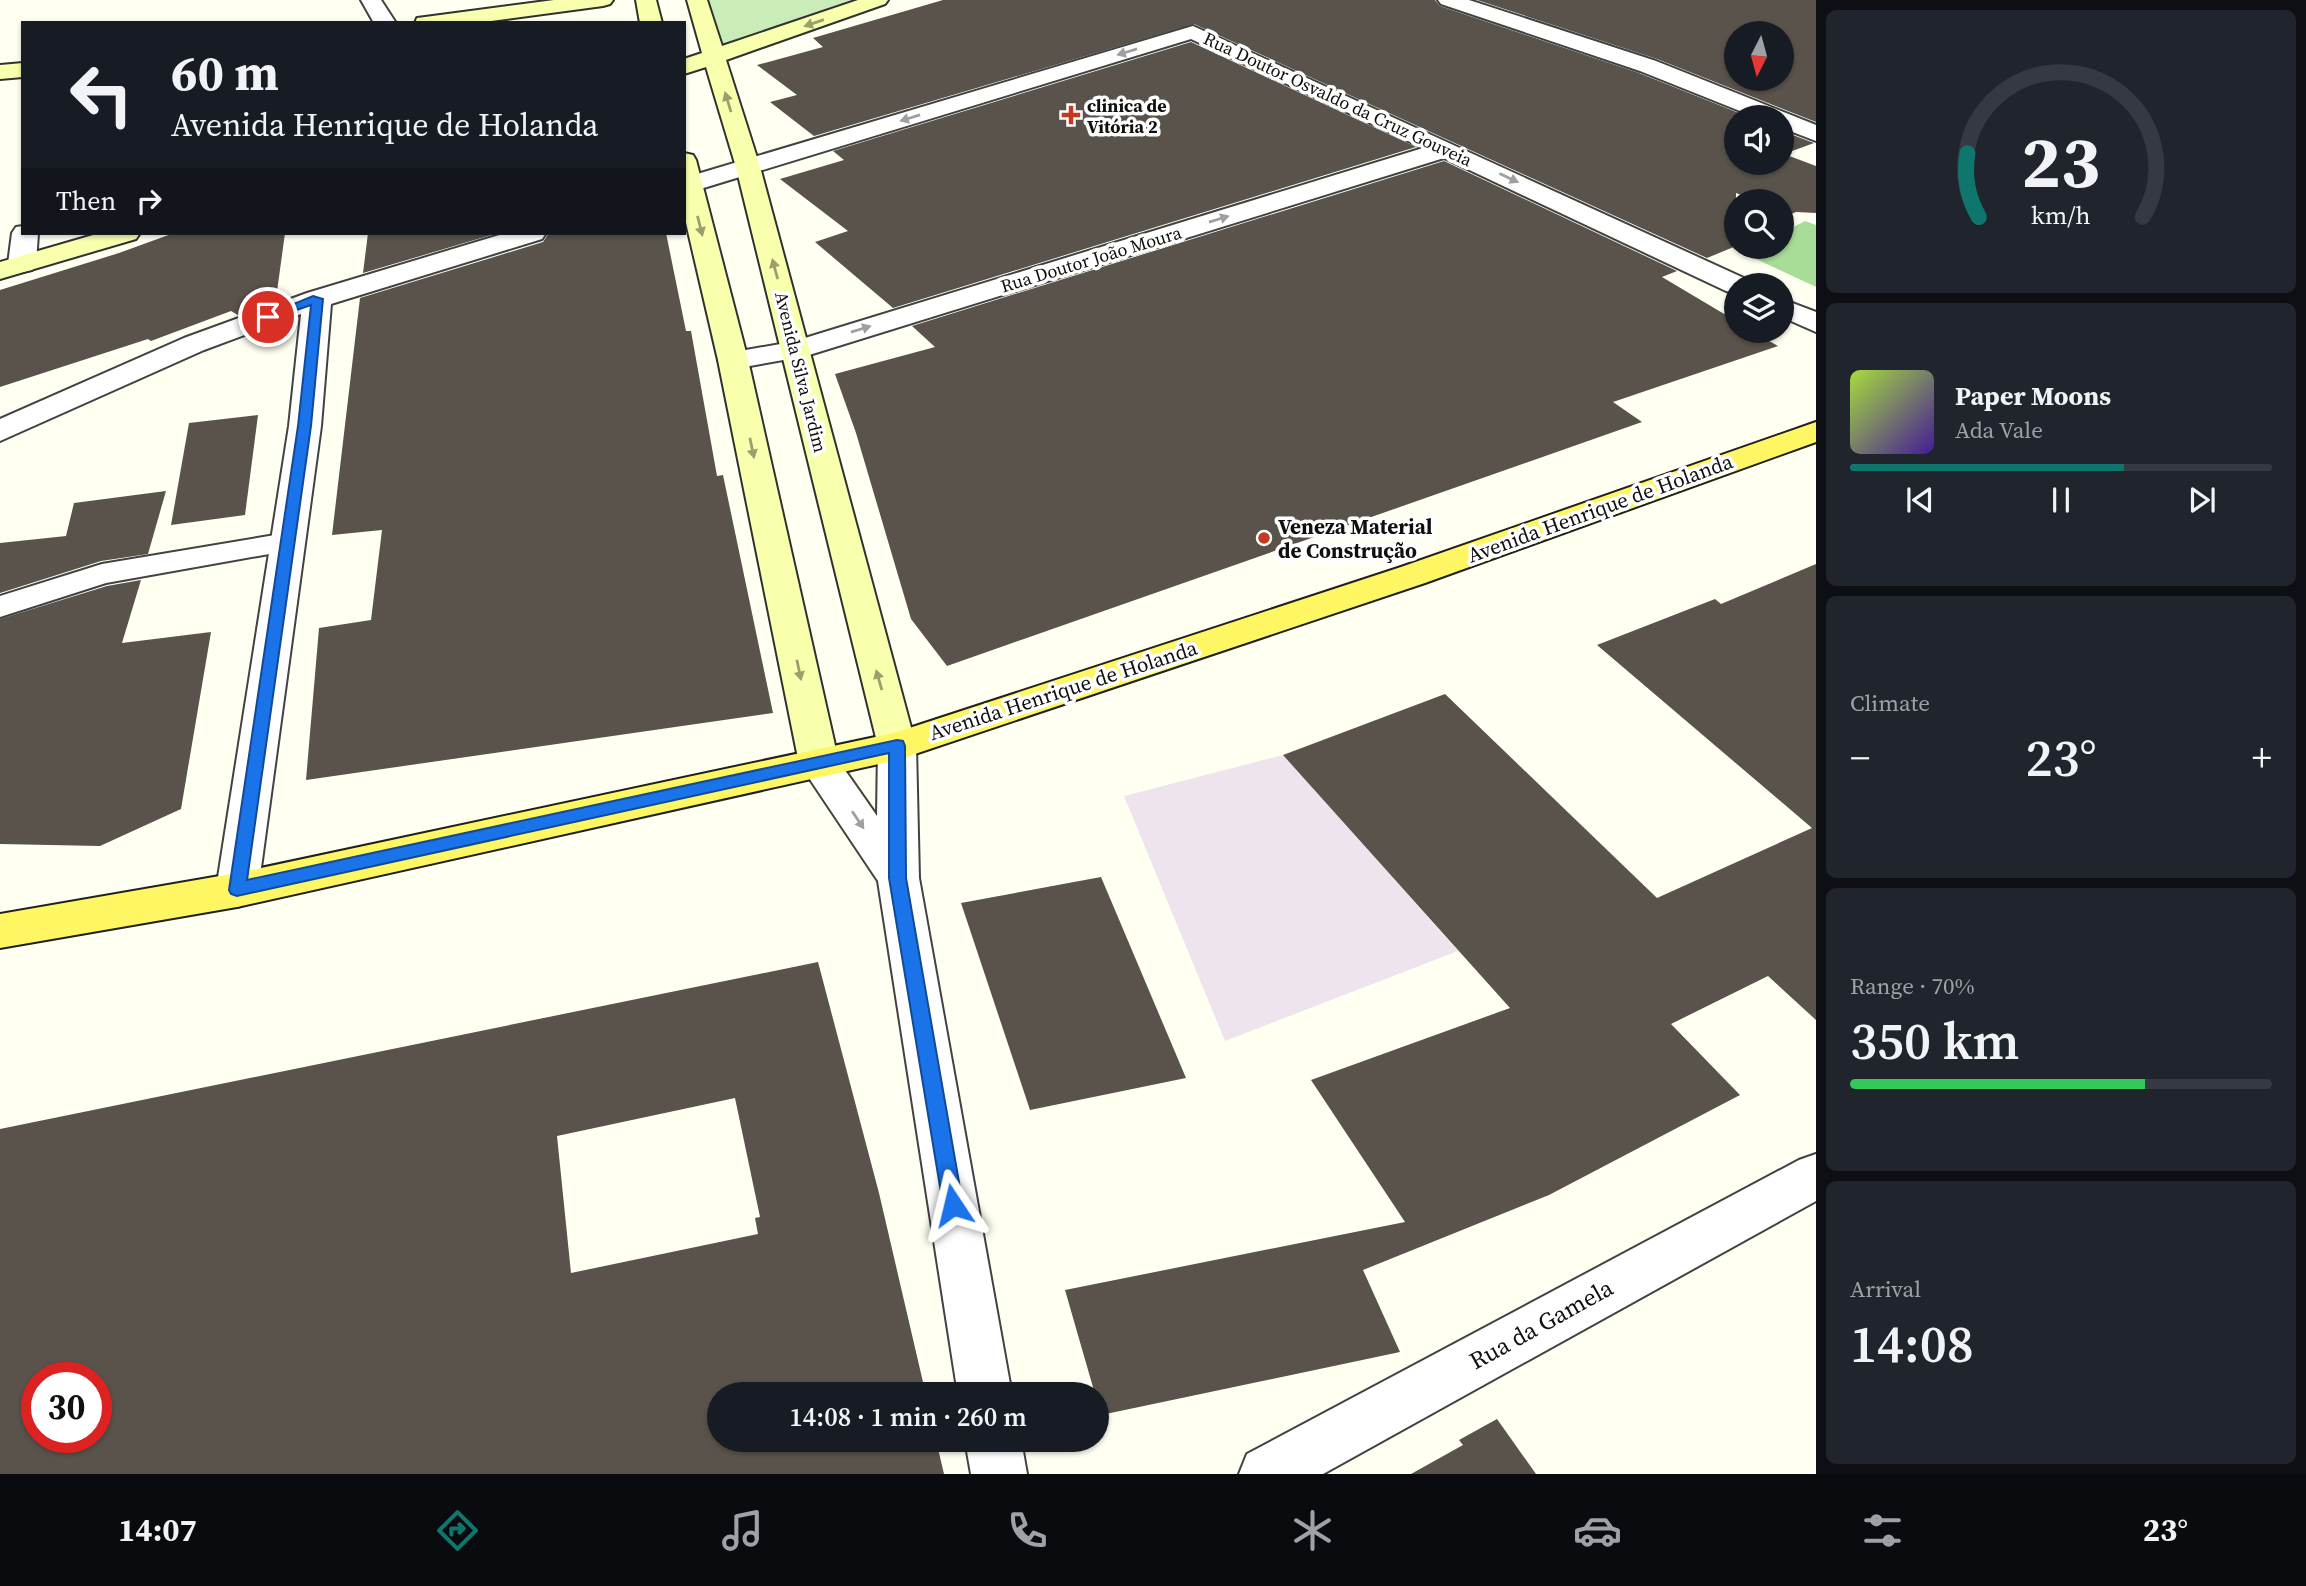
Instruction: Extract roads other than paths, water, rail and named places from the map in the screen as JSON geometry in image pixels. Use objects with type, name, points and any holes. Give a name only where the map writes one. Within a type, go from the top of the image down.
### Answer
[{"type":"main road","points":[[440,21],[603,0]]},
{"type":"main road","points":[[646,0],[651,21]]},
{"type":"main road","name":"Avenida Silva Jardim","points":[[696,0],[748,167],[897,746]]},
{"type":"main road","points":[[686,66],[878,0]]},
{"type":"main road","points":[[0,72],[21,70]]},
{"type":"main road","points":[[686,177],[733,360],[819,764]]},
{"type":"main road","points":[[11,267],[120,235]]},
{"type":"main road","name":"Avenida Henrique de Holanda","points":[[0,931],[237,890],[897,746],[1413,575],[1816,431]]},
{"type":"street","points":[[371,0],[384,21]]},
{"type":"street","points":[[1448,0],[1648,66],[1745,105]]},
{"type":"street","name":"Rua Doutor Osvaldo da Cruz Gouveia","points":[[686,177],[748,167],[1193,32],[1724,279]]},
{"type":"street","points":[[1794,125],[1816,134]]},
{"type":"street","name":"Rua Doutor João Moura","points":[[733,360],[796,349],[1447,149]]},
{"type":"street","points":[[11,267],[24,235]]},
{"type":"street","points":[[0,432],[28,416],[194,344],[317,299],[526,235]]},
{"type":"street","points":[[237,890],[304,426],[317,299]]},
{"type":"street","points":[[1794,313],[1816,323]]},
{"type":"street","points":[[897,746],[898,878],[983,1382]]},
{"type":"street","points":[[819,764],[898,878]]},
{"type":"street","name":"Rua da Gamela","points":[[1267,1474],[1816,1176]]},
{"type":"street","points":[[995,1452],[999,1474]]},
{"type":"lane","points":[[0,607],[102,574],[287,542]]},
{"type":"place","name":"clinica de Vitória 2","points":[[1071,115]]},
{"type":"place","name":"Veneza Material de Construção","points":[[1264,538]]}]
